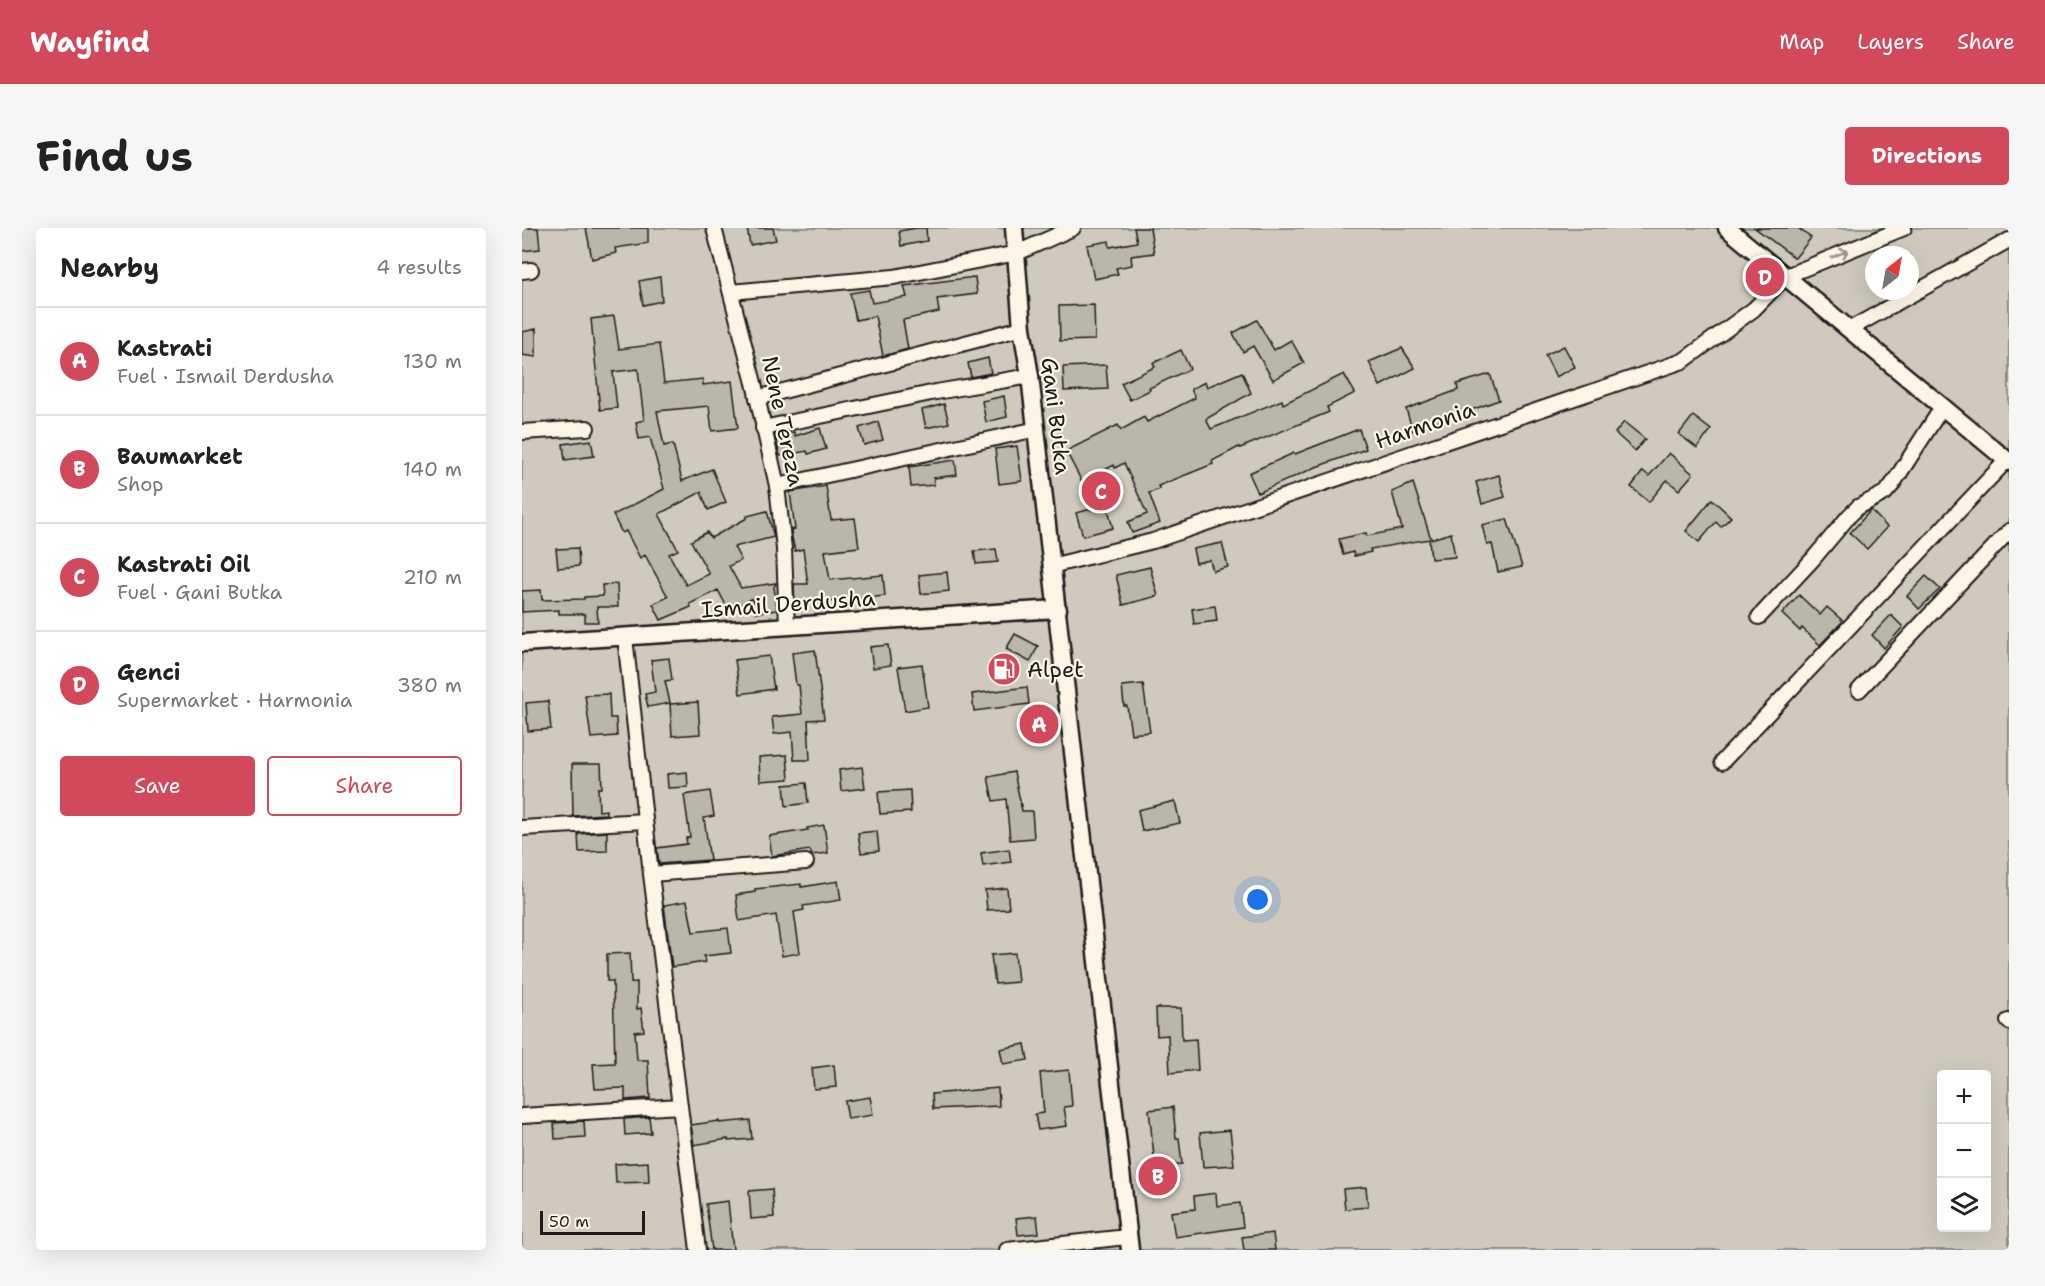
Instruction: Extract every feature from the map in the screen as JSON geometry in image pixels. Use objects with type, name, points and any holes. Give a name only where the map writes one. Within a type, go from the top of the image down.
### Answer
[{"type":"main road","name":"Gani Butka","points":[[1014,228],[1022,328],[1030,376],[1051,566],[1058,609],[1128,1243]]},
{"type":"main road","points":[[1727,228],[2008,461]]},
{"type":"main road","name":"Ismail Derdusha","points":[[522,644],[1058,609]]},
{"type":"street","name":"Nene Tereza","points":[[714,228],[777,486],[784,549],[787,626]]},
{"type":"street","points":[[731,292],[894,277],[1017,253],[1073,228]]},
{"type":"street","points":[[1786,276],[1904,228]]},
{"type":"street","points":[[1850,329],[2009,240]]},
{"type":"street","name":"Harmonia","points":[[1051,566],[1153,541],[1683,361],[1754,309],[1786,276]]},
{"type":"street","points":[[757,398],[1022,328]]},
{"type":"street","points":[[763,428],[936,392],[1030,376]]},
{"type":"street","points":[[1759,617],[1814,560],[1858,507],[1885,493],[1943,406]]},
{"type":"street","points":[[522,432],[587,428]]},
{"type":"street","points":[[777,486],[1036,429]]},
{"type":"street","points":[[1722,762],[2008,461]]},
{"type":"street","points":[[1859,690],[2009,531]]},
{"type":"street","points":[[625,637],[651,874],[698,1250]]},
{"type":"street","points":[[522,828],[645,821]]},
{"type":"street","points":[[651,874],[806,862]]},
{"type":"street","points":[[522,1116],[680,1106]]},
{"type":"street","points":[[1007,1250],[1128,1243]]},
{"type":"shaded area","points":[[522,228],[2009,228],[2009,1250],[522,1250]]},
{"type":"building","points":[[522,228],[538,228],[540,249],[522,251]]},
{"type":"building","points":[[586,228],[648,228],[648,243],[615,248],[616,253],[592,259]]},
{"type":"building","points":[[747,228],[773,228],[776,240],[750,245]]},
{"type":"building","points":[[926,228],[927,241],[901,246],[899,231]]},
{"type":"building","points":[[1134,228],[1150,228],[1154,253],[1131,256],[1132,265],[1116,268],[1118,274],[1094,279],[1087,245],[1109,241],[1110,247],[1137,242]]},
{"type":"building","points":[[1755,228],[1798,228],[1811,238],[1795,258]]},
{"type":"building","points":[[660,277],[662,301],[643,305],[639,281]]},
{"type":"building","points":[[975,277],[977,294],[937,299],[939,312],[903,320],[908,349],[883,356],[875,316],[856,320],[850,293],[869,290],[872,303],[907,297],[904,286]]},
{"type":"building","points":[[1094,305],[1095,340],[1060,341],[1059,306]]},
{"type":"building","points":[[614,316],[619,349],[659,344],[664,383],[703,379],[703,385],[732,381],[738,428],[712,431],[709,406],[657,411],[664,446],[673,444],[682,481],[712,469],[726,502],[708,510],[701,492],[659,514],[678,550],[669,554],[686,585],[709,574],[691,541],[707,532],[711,538],[747,516],[767,511],[774,537],[734,547],[741,560],[729,566],[741,588],[776,583],[774,587],[777,610],[756,613],[753,598],[729,611],[718,590],[690,604],[691,607],[661,620],[653,604],[668,597],[645,555],[640,558],[626,531],[622,533],[613,515],[664,489],[650,437],[639,439],[636,422],[644,420],[638,369],[613,372],[617,408],[600,410],[591,319]]},
{"type":"building","points":[[1257,320],[1274,350],[1291,340],[1304,363],[1273,380],[1253,346],[1243,352],[1233,333]]},
{"type":"building","points":[[536,329],[536,357],[522,355],[522,332]]},
{"type":"building","points":[[1564,346],[1575,367],[1556,377],[1545,355]]},
{"type":"building","points":[[1402,348],[1415,368],[1380,386],[1369,362]]},
{"type":"building","points":[[1181,350],[1190,369],[1149,388],[1150,390],[1130,400],[1121,383],[1155,367],[1153,363]]},
{"type":"building","points":[[988,358],[991,373],[971,377],[968,363]]},
{"type":"building","points":[[1106,365],[1108,389],[1064,391],[1063,367]]},
{"type":"building","points":[[1242,372],[1251,393],[1206,419],[1211,429],[1282,400],[1283,404],[1344,374],[1355,393],[1327,407],[1329,412],[1239,447],[1212,461],[1213,464],[1158,486],[1160,489],[1149,493],[1160,523],[1132,533],[1128,522],[1147,514],[1124,463],[1115,468],[1114,465],[1082,482],[1066,451],[1118,425],[1121,430],[1144,417],[1147,422],[1195,398],[1191,389],[1205,382],[1207,387]]},
{"type":"building","points":[[1490,374],[1499,400],[1413,431],[1406,409],[1458,390],[1457,384]]},
{"type":"building","points":[[1004,396],[1007,417],[986,422],[982,401]]},
{"type":"building","points":[[944,404],[949,423],[926,428],[922,410]]},
{"type":"building","points":[[1693,416],[1711,430],[1697,448],[1679,434]]},
{"type":"building","points":[[878,422],[883,440],[864,445],[859,428]]},
{"type":"building","points":[[1624,422],[1645,439],[1635,451],[1615,433]]},
{"type":"building","points":[[820,428],[826,449],[808,454],[807,451],[780,456],[775,435],[794,432],[795,436]]},
{"type":"building","points":[[1359,429],[1366,449],[1316,467],[1258,493],[1249,473],[1294,453]]},
{"type":"building","points":[[591,440],[594,456],[565,460],[563,444]]},
{"type":"building","points":[[1017,446],[1022,481],[999,484],[995,449]]},
{"type":"building","points":[[1669,453],[1693,474],[1679,490],[1667,480],[1649,502],[1631,487],[1643,471],[1649,476]]},
{"type":"building","points":[[955,460],[957,475],[934,478],[934,485],[911,487],[909,467]]},
{"type":"building","points":[[1499,475],[1505,497],[1482,504],[1476,482]]},
{"type":"building","points":[[1413,483],[1431,539],[1451,533],[1455,557],[1431,559],[1429,539],[1370,549],[1371,552],[1354,556],[1353,552],[1343,555],[1339,539],[1402,529],[1392,492]]},
{"type":"building","points":[[826,486],[831,520],[855,518],[859,547],[825,551],[830,580],[883,575],[885,596],[795,605],[794,584],[808,584],[803,549],[795,551],[792,538],[791,530],[795,529],[790,492]]},
{"type":"building","points":[[1712,499],[1731,517],[1721,527],[1716,522],[1699,542],[1686,531]]},
{"type":"building","points":[[1107,505],[1113,528],[1083,536],[1076,513]]},
{"type":"building","points":[[1871,510],[1887,527],[1867,549],[1850,533]]},
{"type":"building","points":[[1507,519],[1522,567],[1498,572],[1492,544],[1487,545],[1482,525]]},
{"type":"building","points":[[1222,543],[1228,567],[1213,571],[1210,560],[1196,563],[1193,549]]},
{"type":"building","points":[[578,548],[579,566],[558,568],[556,549]]},
{"type":"building","points":[[996,549],[998,562],[976,564],[974,551]]},
{"type":"building","points":[[1150,567],[1158,596],[1123,605],[1116,575]]},
{"type":"building","points":[[947,572],[949,591],[921,594],[919,575]]},
{"type":"building","points":[[1926,576],[1940,589],[1919,609],[1907,596]]},
{"type":"building","points":[[617,584],[618,607],[597,607],[598,622],[585,622],[585,614],[559,614],[559,610],[522,612],[522,591],[541,590],[542,600],[584,599],[584,597],[603,596],[602,585]]},
{"type":"building","points":[[1799,595],[1820,615],[1827,607],[1843,621],[1820,645],[1782,614]]},
{"type":"building","points":[[1215,606],[1217,621],[1194,624],[1192,609]]},
{"type":"building","points":[[1891,615],[1903,627],[1884,648],[1872,635]]},
{"type":"building","points":[[1015,634],[1038,646],[1030,662],[1006,649]]},
{"type":"building","points":[[888,645],[891,665],[873,668],[870,647]]},
{"type":"building","points":[[815,650],[824,719],[808,720],[810,760],[794,760],[792,732],[774,734],[772,717],[802,714],[792,653]]},
{"type":"building","points":[[769,656],[774,689],[740,694],[735,660]]},
{"type":"building","points":[[669,658],[672,680],[665,681],[670,703],[648,707],[645,694],[655,692],[651,660]]},
{"type":"building","points":[[922,664],[928,707],[905,711],[898,667]]},
{"type":"building","points":[[1143,684],[1150,732],[1131,734],[1122,686]]},
{"type":"building","points":[[1027,687],[1029,704],[974,711],[972,694]]},
{"type":"building","points":[[609,694],[610,718],[616,718],[617,736],[591,738],[585,695]]},
{"type":"building","points":[[548,701],[551,729],[528,731],[526,703]]},
{"type":"building","points":[[698,702],[700,734],[672,736],[670,704]]},
{"type":"building","points":[[787,755],[789,779],[760,781],[759,757]]},
{"type":"building","points":[[572,764],[601,764],[602,788],[598,788],[599,811],[606,810],[606,814],[573,816]]},
{"type":"building","points":[[862,767],[865,788],[841,791],[839,770]]},
{"type":"building","points":[[687,772],[688,787],[668,788],[667,774]]},
{"type":"building","points":[[1014,772],[1022,811],[1032,811],[1034,838],[1010,840],[1006,799],[993,801],[988,777]]},
{"type":"building","points":[[806,783],[808,803],[786,806],[784,785]]},
{"type":"building","points":[[910,790],[911,812],[880,814],[878,792]]},
{"type":"building","points":[[710,791],[714,816],[704,818],[710,860],[659,864],[657,848],[687,844],[686,838],[690,837],[684,795]]},
{"type":"building","points":[[1175,801],[1180,823],[1142,831],[1138,810]]},
{"type":"building","points":[[824,825],[828,853],[812,855],[810,850],[772,856],[769,836]]},
{"type":"building","points":[[877,831],[879,851],[861,853],[858,833]]},
{"type":"building","points":[[607,832],[607,851],[579,852],[578,834]]},
{"type":"building","points":[[1009,849],[1011,862],[983,866],[981,853]]},
{"type":"building","points":[[838,881],[841,900],[803,906],[804,910],[794,912],[800,953],[782,956],[776,915],[739,921],[736,895],[755,892],[755,889],[801,884],[801,887]]},
{"type":"building","points":[[1007,888],[1009,909],[987,910],[985,890]]},
{"type":"building","points":[[687,901],[693,932],[728,928],[731,953],[704,956],[705,962],[672,967],[664,905]]},
{"type":"building","points":[[630,953],[631,983],[637,982],[637,1009],[641,1008],[644,1031],[635,1032],[637,1060],[648,1060],[650,1098],[625,1100],[625,1088],[595,1089],[593,1064],[615,1063],[613,981],[607,981],[607,954]]},
{"type":"building","points":[[1015,953],[1018,982],[995,984],[991,955]]},
{"type":"building","points":[[1156,1008],[1181,1008],[1182,1040],[1196,1039],[1198,1070],[1170,1073],[1168,1035],[1157,1036]]},
{"type":"building","points":[[1025,1044],[1028,1060],[1003,1064],[1000,1049]]},
{"type":"building","points":[[834,1065],[836,1087],[814,1089],[812,1068]]},
{"type":"building","points":[[1069,1070],[1072,1106],[1064,1107],[1067,1126],[1038,1130],[1035,1114],[1044,1113],[1040,1073]]},
{"type":"building","points":[[998,1088],[999,1106],[933,1109],[932,1094]]},
{"type":"building","points":[[870,1097],[873,1115],[848,1119],[845,1101]]},
{"type":"building","points":[[1173,1107],[1176,1138],[1179,1138],[1182,1164],[1155,1166],[1149,1110]]},
{"type":"building","points":[[649,1117],[651,1133],[625,1135],[624,1119]]},
{"type":"building","points":[[750,1120],[752,1139],[728,1141],[728,1139],[694,1145],[691,1125]]},
{"type":"building","points":[[584,1121],[585,1137],[555,1139],[554,1123]]},
{"type":"building","points":[[1230,1130],[1234,1165],[1203,1167],[1200,1133]]},
{"type":"building","points":[[648,1162],[649,1182],[616,1183],[615,1164]]},
{"type":"building","points":[[1366,1187],[1368,1207],[1345,1209],[1343,1189]]},
{"type":"building","points":[[772,1189],[774,1217],[751,1219],[749,1191]]},
{"type":"building","points":[[1216,1193],[1217,1206],[1240,1203],[1243,1227],[1175,1237],[1171,1212],[1195,1209],[1194,1196]]},
{"type":"building","points":[[728,1201],[733,1250],[712,1250],[706,1204]]},
{"type":"building","points":[[1037,1216],[1039,1233],[1018,1235],[1016,1218]]},
{"type":"building","points":[[1273,1233],[1275,1250],[1244,1250],[1242,1237]]},
{"type":"place","name":"Genci","points":[[1765,277]]},
{"type":"place","name":"Kastrati Oil","points":[[1101,491]]},
{"type":"place","name":"Alpet","points":[[1004,669]]},
{"type":"place","name":"Kastrati","points":[[1039,724]]},
{"type":"place","name":"Baumarket","points":[[1158,1176]]}]
